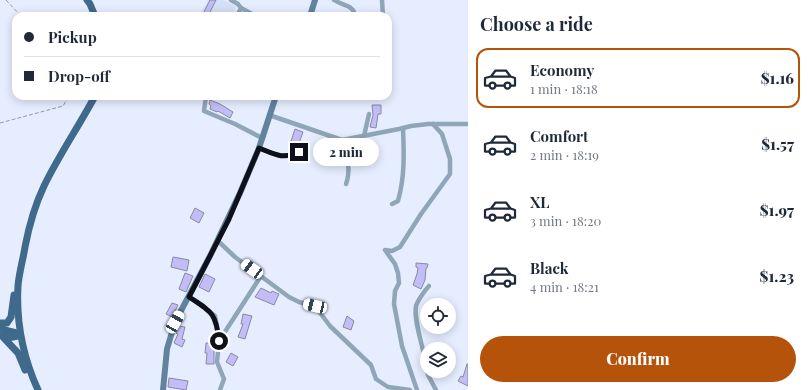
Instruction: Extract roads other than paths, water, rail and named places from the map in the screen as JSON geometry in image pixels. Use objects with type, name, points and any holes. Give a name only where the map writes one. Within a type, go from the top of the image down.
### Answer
[{"type":"main road","points":[[87,0],[93,12]]},
{"type":"main road","points":[[38,390],[26,359],[20,335],[18,309],[18,285],[27,237],[35,208],[43,187],[93,100]]},
{"type":"main road","points":[[0,324],[7,323],[12,317],[15,272],[21,245],[27,237]]},
{"type":"main road","points":[[0,327],[7,332],[16,332],[20,335]]},
{"type":"main road","points":[[1,335],[15,338],[20,335]]},
{"type":"main road","points":[[1,335],[18,353],[34,390]]},
{"type":"street","points":[[231,0],[248,12]]},
{"type":"street","points":[[311,12],[314,0]]},
{"type":"street","points":[[334,0],[341,4],[348,5],[354,12]]},
{"type":"street","points":[[382,0],[383,12]]},
{"type":"street","points":[[239,12],[241,8]]},
{"type":"street","points":[[205,100],[204,111],[235,124],[262,138]]},
{"type":"street","points":[[163,390],[167,350],[175,322],[218,241],[240,193],[259,148],[275,100]]},
{"type":"street","points":[[364,136],[369,114]]},
{"type":"street","points":[[269,115],[342,140],[411,126],[433,124],[468,124]]},
{"type":"street","points":[[417,390],[402,346],[394,304],[395,291],[399,284],[398,273],[395,264],[385,250],[392,251],[400,247],[450,174],[450,158],[442,134],[433,124]]},
{"type":"street","points":[[392,204],[398,201],[403,183],[403,128]]},
{"type":"street","points":[[342,140],[348,172],[346,184]]},
{"type":"street","points":[[259,148],[274,154],[290,156],[299,152]]},
{"type":"street","points":[[218,241],[235,257],[289,297],[299,302],[315,306],[330,326],[371,365],[376,379],[388,387],[410,390]]},
{"type":"street","points":[[219,341],[261,276]]},
{"type":"street","points":[[422,342],[416,306],[419,299],[429,286]]},
{"type":"street","points":[[189,297],[215,316],[219,341],[217,362],[224,379],[220,390]]},
{"type":"street","points":[[430,378],[436,390]]}]
